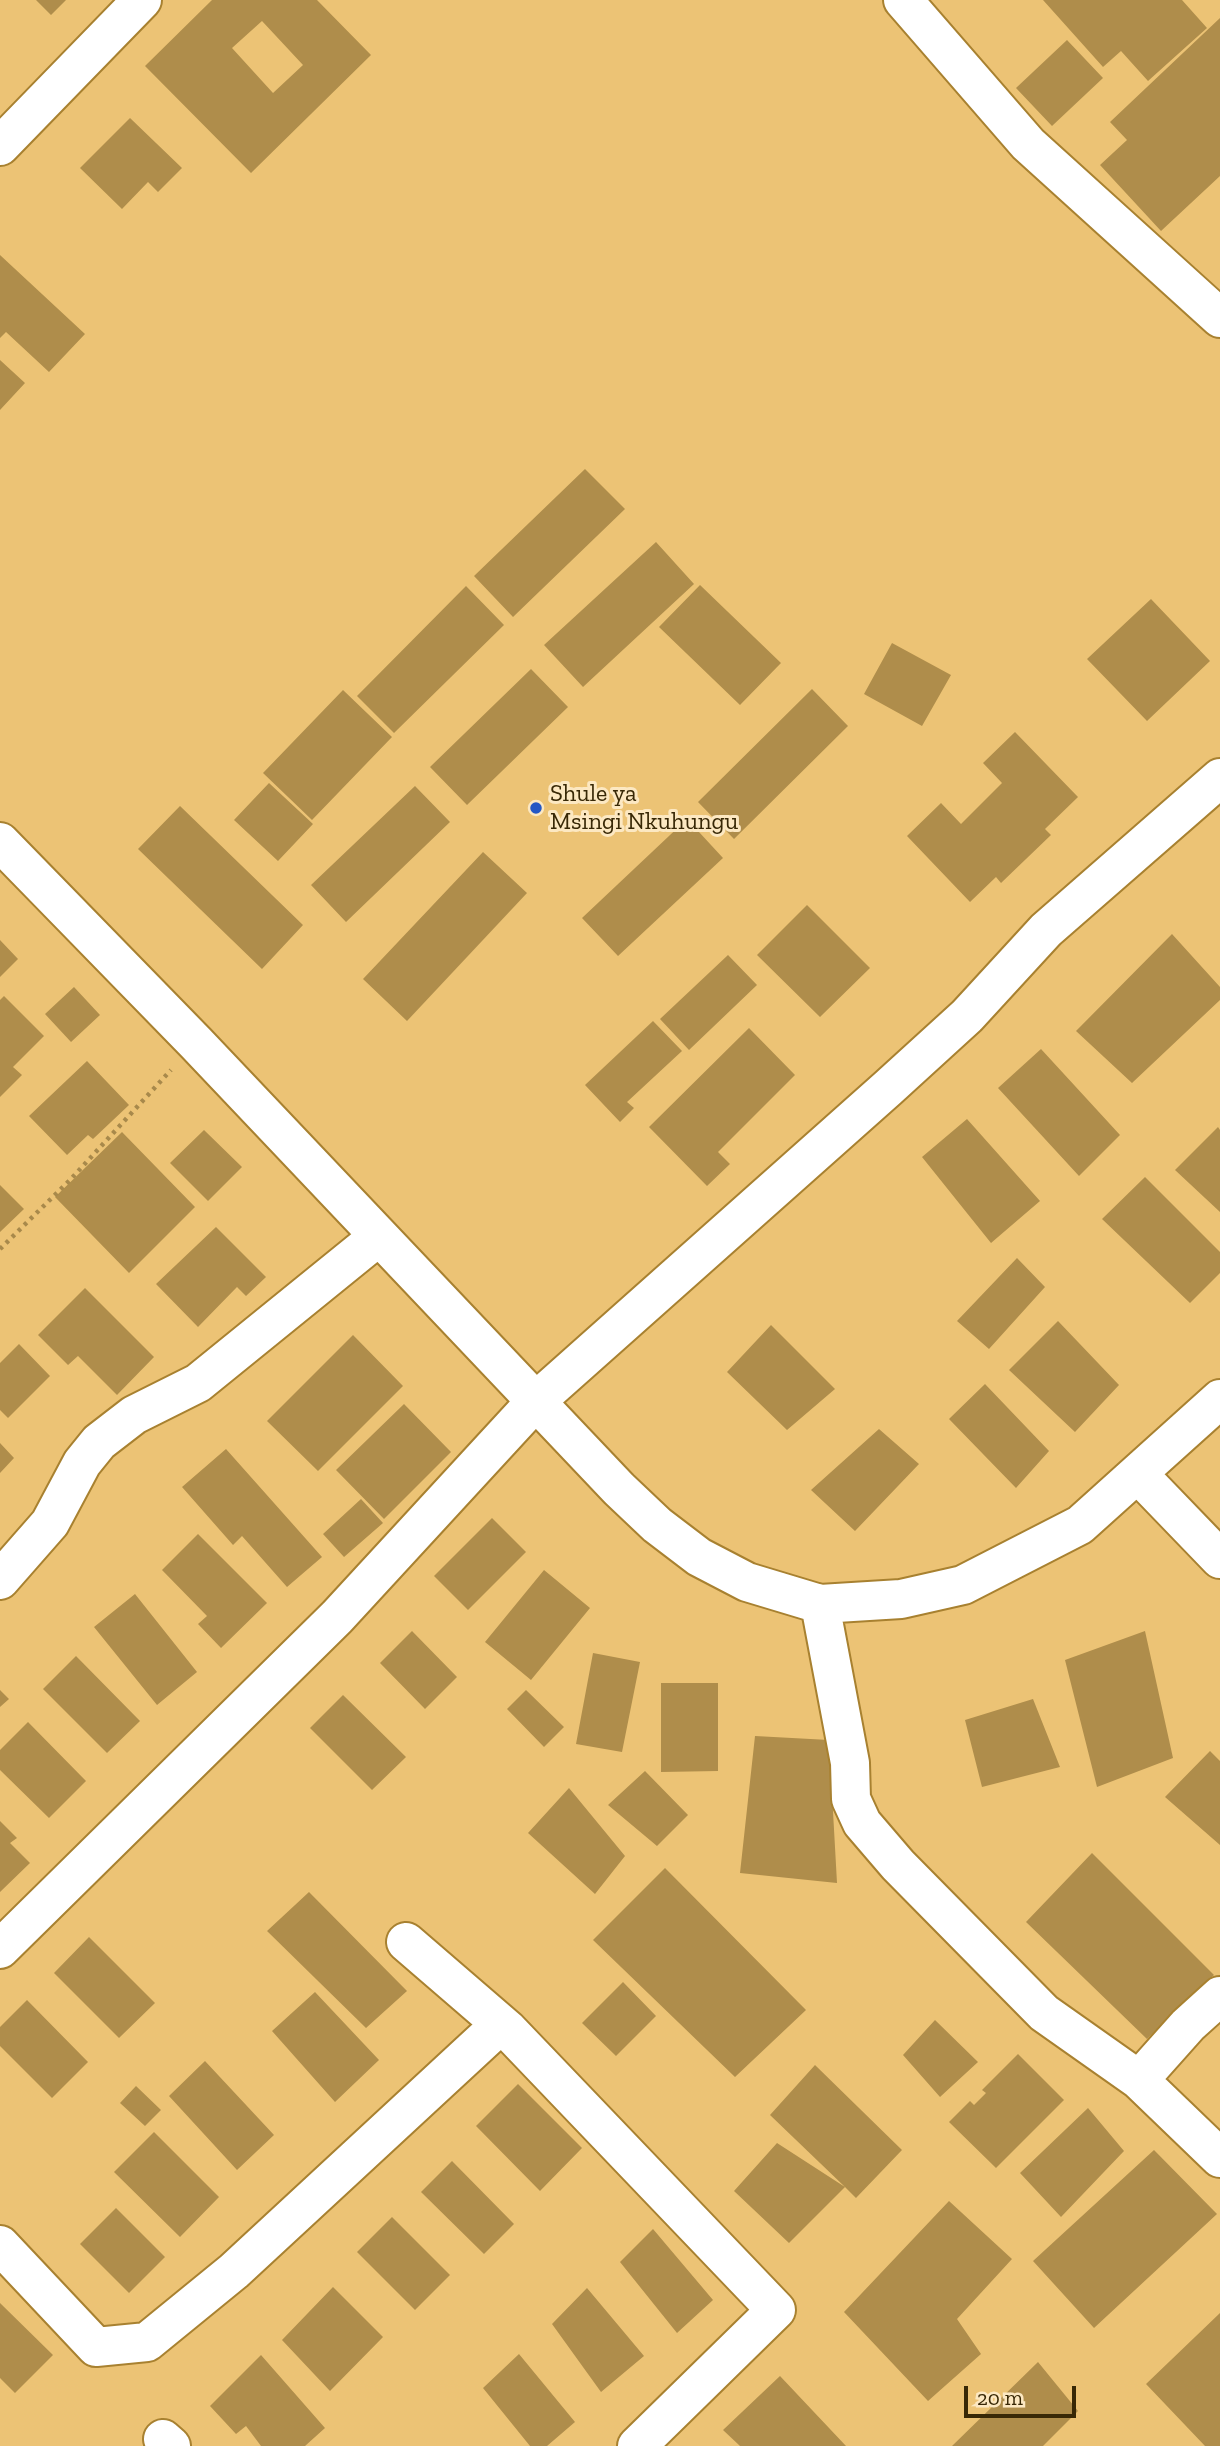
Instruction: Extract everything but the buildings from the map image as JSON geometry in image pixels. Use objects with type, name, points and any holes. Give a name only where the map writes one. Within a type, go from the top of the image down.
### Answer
[{"type":"street","points":[[0,146],[142,0]]},
{"type":"street","points":[[909,5],[1028,144],[1220,318]]},
{"type":"street","points":[[0,1949],[337,1617],[535,1402],[967,1016],[1046,930],[1220,778]]},
{"type":"street","points":[[0,842],[196,1043],[619,1489],[657,1525],[699,1557],[747,1582],[820,1604],[901,1599],[963,1586],[1080,1525],[1220,1399]]},
{"type":"street","points":[[0,1580],[50,1523],[82,1463],[99,1442],[134,1415],[198,1383],[378,1237]]},
{"type":"street","points":[[1138,1474],[1220,1559]]},
{"type":"street","points":[[820,1604],[850,1763],[851,1799],[862,1823],[898,1865],[1044,2013],[1139,2080],[1220,2158]]},
{"type":"street","points":[[406,1941],[501,2024],[776,2310],[637,2446]]},
{"type":"street","points":[[1139,2080],[1188,2025],[1220,1996]]},
{"type":"street","points":[[0,2245],[96,2347],[148,2342],[234,2272],[501,2024]]},
{"type":"path","points":[[0,1249],[70,1180],[196,1043]]},
{"type":"place","name":"Shule ya Msingi Nkuhungu","points":[[536,808]]}]
